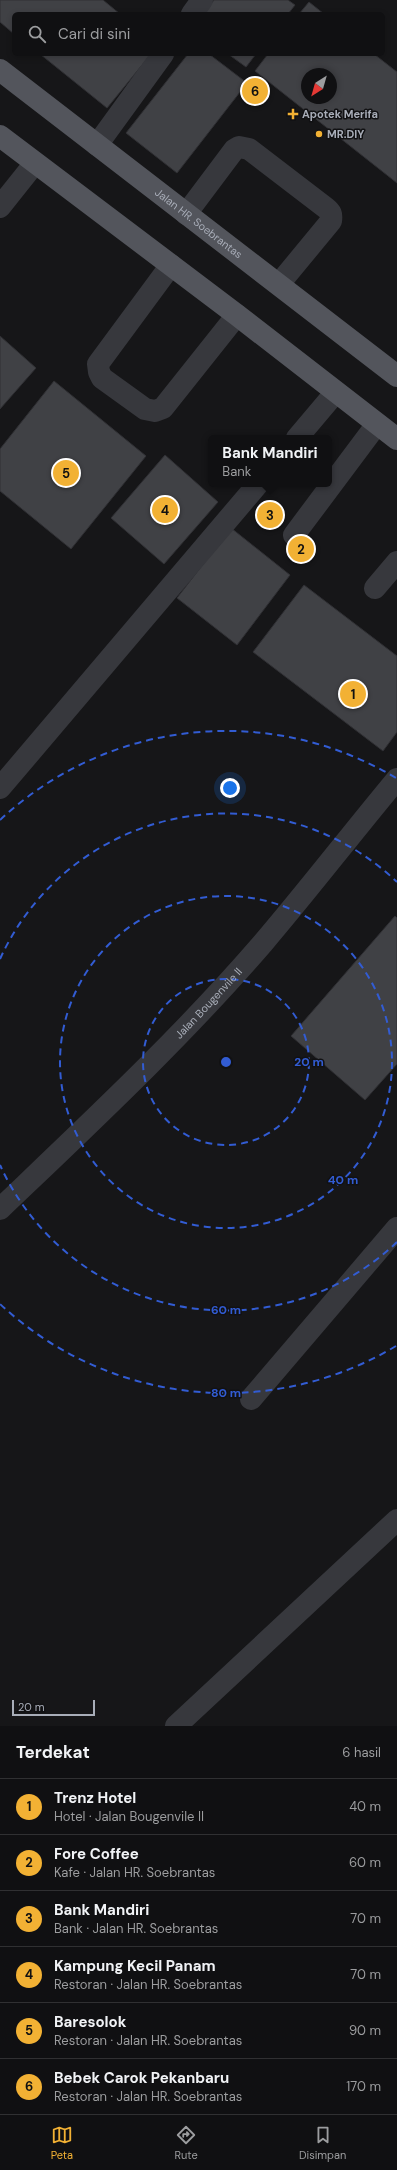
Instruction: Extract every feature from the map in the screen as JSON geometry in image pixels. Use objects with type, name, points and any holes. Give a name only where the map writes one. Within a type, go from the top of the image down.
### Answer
[{"type":"main road","name":"Jalan HR. Soebrantas","points":[[0,70],[396,375]]},
{"type":"main road","points":[[0,136],[237,315],[335,393],[397,439]]},
{"type":"street","points":[[193,12],[202,0]]},
{"type":"street","points":[[97,145],[162,56]]},
{"type":"street","points":[[186,214],[234,150],[239,147],[249,149],[331,212],[331,221],[279,284]]},
{"type":"street","points":[[0,207],[35,163]]},
{"type":"street","points":[[171,265],[98,364],[99,372],[102,378],[145,409],[155,411],[163,408],[237,315]]},
{"type":"street","points":[[300,435],[335,393]]},
{"type":"street","points":[[332,484],[377,424]]},
{"type":"street","points":[[0,788],[255,487]]},
{"type":"street","points":[[294,535],[330,487]]},
{"type":"street","points":[[375,588],[397,562]]},
{"type":"street","name":"Jalan Bougenvile II","points":[[0,1209],[142,1072],[200,1012],[263,943],[397,779]]},
{"type":"street","points":[[251,1399],[397,1228]]},
{"type":"street","points":[[176,1726],[397,1520]]},
{"type":"building","points":[[0,0],[103,0],[118,12],[12,12],[12,32],[0,22]]},
{"type":"building","points":[[214,0],[288,0],[295,5],[290,12],[205,12]]},
{"type":"building","points":[[309,2],[322,12],[301,12]]},
{"type":"building","points":[[42,56],[149,56],[107,108]]},
{"type":"building","points":[[186,56],[212,56],[247,83],[177,173],[126,133]]},
{"type":"building","points":[[231,56],[254,56],[246,67]]},
{"type":"building","points":[[266,56],[377,56],[397,72],[397,183],[255,71]]},
{"type":"building","points":[[0,336],[36,368],[0,409]]},
{"type":"building","points":[[54,381],[146,456],[71,549],[0,491],[0,449]]},
{"type":"building","points":[[165,455],[218,502],[164,564],[111,518]]},
{"type":"building","points":[[231,528],[290,575],[237,645],[177,598]]},
{"type":"building","points":[[304,585],[397,656],[397,732],[383,751],[253,652]]},
{"type":"building","points":[[395,916],[397,918],[397,1064],[365,1100],[291,1036]]},
{"type":"place","name":"Bebek Carok Pekanbaru","points":[[255,91]]},
{"type":"place","name":"Apotek Merifa","points":[[293,114]]},
{"type":"place","name":"MR.DIY","points":[[319,134]]},
{"type":"place","name":"Baresolok","points":[[66,473]]},
{"type":"place","name":"Kampung Kecil Panam","points":[[165,510]]},
{"type":"place","name":"Bank Mandiri","points":[[270,515]]},
{"type":"place","name":"Fore Coffee","points":[[301,549]]},
{"type":"place","name":"Trenz Hotel","points":[[353,694]]}]
